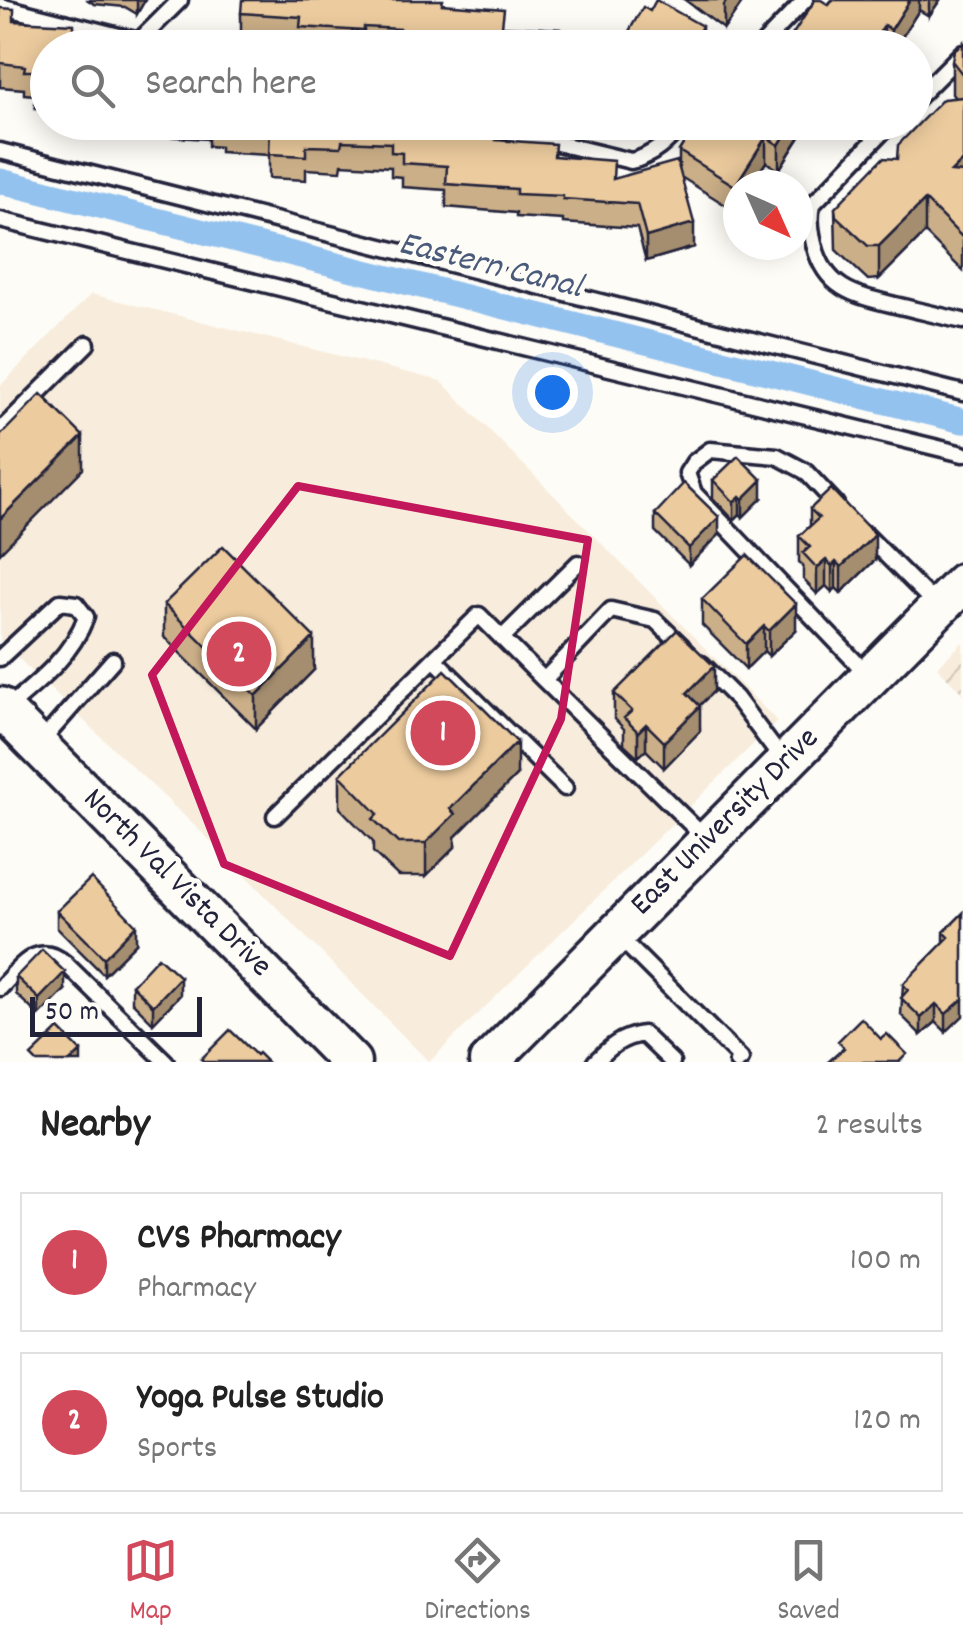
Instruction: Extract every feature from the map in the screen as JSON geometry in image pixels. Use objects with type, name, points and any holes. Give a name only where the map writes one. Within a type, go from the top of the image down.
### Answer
[{"type":"main road","name":"East University Drive","points":[[489,1062],[951,596]]},
{"type":"main road","name":"North Val Vista Drive","points":[[2,709],[351,1062]]},
{"type":"lane","points":[[150,30],[180,0]]},
{"type":"lane","points":[[777,30],[806,0]]},
{"type":"lane","points":[[0,6],[95,30]]},
{"type":"lane","points":[[933,82],[963,52]]},
{"type":"lane","points":[[543,140],[631,161],[655,152],[667,140]]},
{"type":"lane","points":[[874,140],[812,206],[810,229],[818,261],[832,280],[855,295],[963,321]]},
{"type":"lane","points":[[0,151],[963,393]]},
{"type":"lane","points":[[0,220],[963,454]]},
{"type":"lane","points":[[0,431],[87,344]]},
{"type":"lane","points":[[845,514],[805,471],[777,456],[710,450],[694,462],[688,473],[694,494],[870,677]]},
{"type":"lane","points":[[859,528],[951,596]]},
{"type":"lane","points":[[502,638],[578,563]]},
{"type":"lane","points":[[0,658],[60,602],[76,604],[86,617],[78,637],[58,662],[2,709]]},
{"type":"lane","points":[[544,680],[611,610],[655,620],[736,698],[785,763]]},
{"type":"lane","points":[[275,816],[479,615],[708,840]]},
{"type":"lane","points":[[434,659],[564,788]]},
{"type":"lane","points":[[39,746],[113,660]]},
{"type":"lane","points":[[617,934],[740,1058],[737,1062]]},
{"type":"lane","points":[[0,988],[27,961],[46,952],[60,958],[166,1062]]},
{"type":"lane","points":[[594,1062],[613,1044],[628,1036],[644,1034],[672,1062]]},
{"type":"highlighted area","points":[[298,486],[588,540],[561,719],[450,956],[224,864],[152,675]]},
{"type":"shaded area","points":[[91,294],[441,381],[777,721],[429,1062],[220,850],[0,641],[0,386]]},
{"type":"shaded area","points":[[963,642],[963,694],[937,667]]},
{"type":"building","points":[[242,0],[443,0],[442,4],[504,9],[502,26],[561,29],[348,30],[300,27],[301,17],[241,13]]},
{"type":"building","points":[[656,0],[702,26],[700,30],[630,30],[643,7],[650,11]]},
{"type":"building","points":[[815,0],[829,5],[832,0],[910,0],[891,30],[884,25],[881,30],[795,30]]},
{"type":"building","points":[[0,8],[14,9],[14,21],[74,24],[74,30],[30,30],[30,71],[24,71],[25,66],[0,63]]},
{"type":"building","points":[[963,43],[963,75],[952,61],[954,50]]},
{"type":"building","points":[[963,97],[963,160],[951,172],[963,173],[963,238],[925,200],[879,246],[868,246],[836,216],[835,208],[883,158],[897,159],[898,145],[903,140],[933,140],[933,109],[943,99]]},
{"type":"building","points":[[270,140],[496,140],[555,144],[554,156],[614,161],[613,179],[677,161],[694,223],[646,237],[637,204],[446,184],[447,166],[402,163],[402,153],[391,152],[391,143],[342,141],[341,147],[306,146],[306,156],[269,154]]},
{"type":"building","points":[[686,140],[764,140],[745,170],[723,170],[723,178],[679,151]]},
{"type":"building","points":[[41,394],[83,436],[0,519],[0,436]]},
{"type":"building","points":[[738,456],[762,480],[743,499],[740,496],[734,502],[713,480]]},
{"type":"building","points":[[684,483],[719,517],[689,548],[655,514]]},
{"type":"building","points":[[831,489],[875,535],[841,567],[826,560],[817,568],[803,553],[810,547],[799,536],[819,518],[810,509]]},
{"type":"building","points":[[223,546],[314,637],[256,696],[164,604]]},
{"type":"building","points":[[747,555],[796,604],[769,631],[764,626],[746,644],[702,599]]},
{"type":"building","points":[[677,630],[714,666],[687,693],[700,706],[664,742],[646,724],[638,732],[624,718],[632,711],[614,693]]},
{"type":"building","points":[[445,670],[517,742],[450,809],[455,814],[426,843],[398,843],[373,819],[378,814],[340,775]]},
{"type":"building","points":[[91,878],[136,925],[104,958],[57,911]]},
{"type":"building","points":[[963,913],[963,999],[946,1014],[936,1004],[921,1018],[901,998],[908,990],[903,984],[949,937],[944,932]]},
{"type":"building","points":[[42,950],[65,972],[39,999],[16,977]]},
{"type":"building","points":[[158,957],[180,977],[153,1006],[132,985]]},
{"type":"building","points":[[861,1018],[881,1039],[887,1034],[907,1054],[899,1062],[828,1062],[844,1048],[838,1041]]},
{"type":"building","points":[[59,1029],[81,1051],[70,1062],[37,1062],[31,1056]]},
{"type":"building","points":[[230,1030],[256,1055],[267,1062],[201,1059]]},
{"type":"waterway","name":"Eastern Canal","points":[[0,181],[963,421]]},
{"type":"place","name":"Yoga Pulse Studio","points":[[239,654]]},
{"type":"place","name":"CVS Pharmacy","points":[[443,733]]}]
